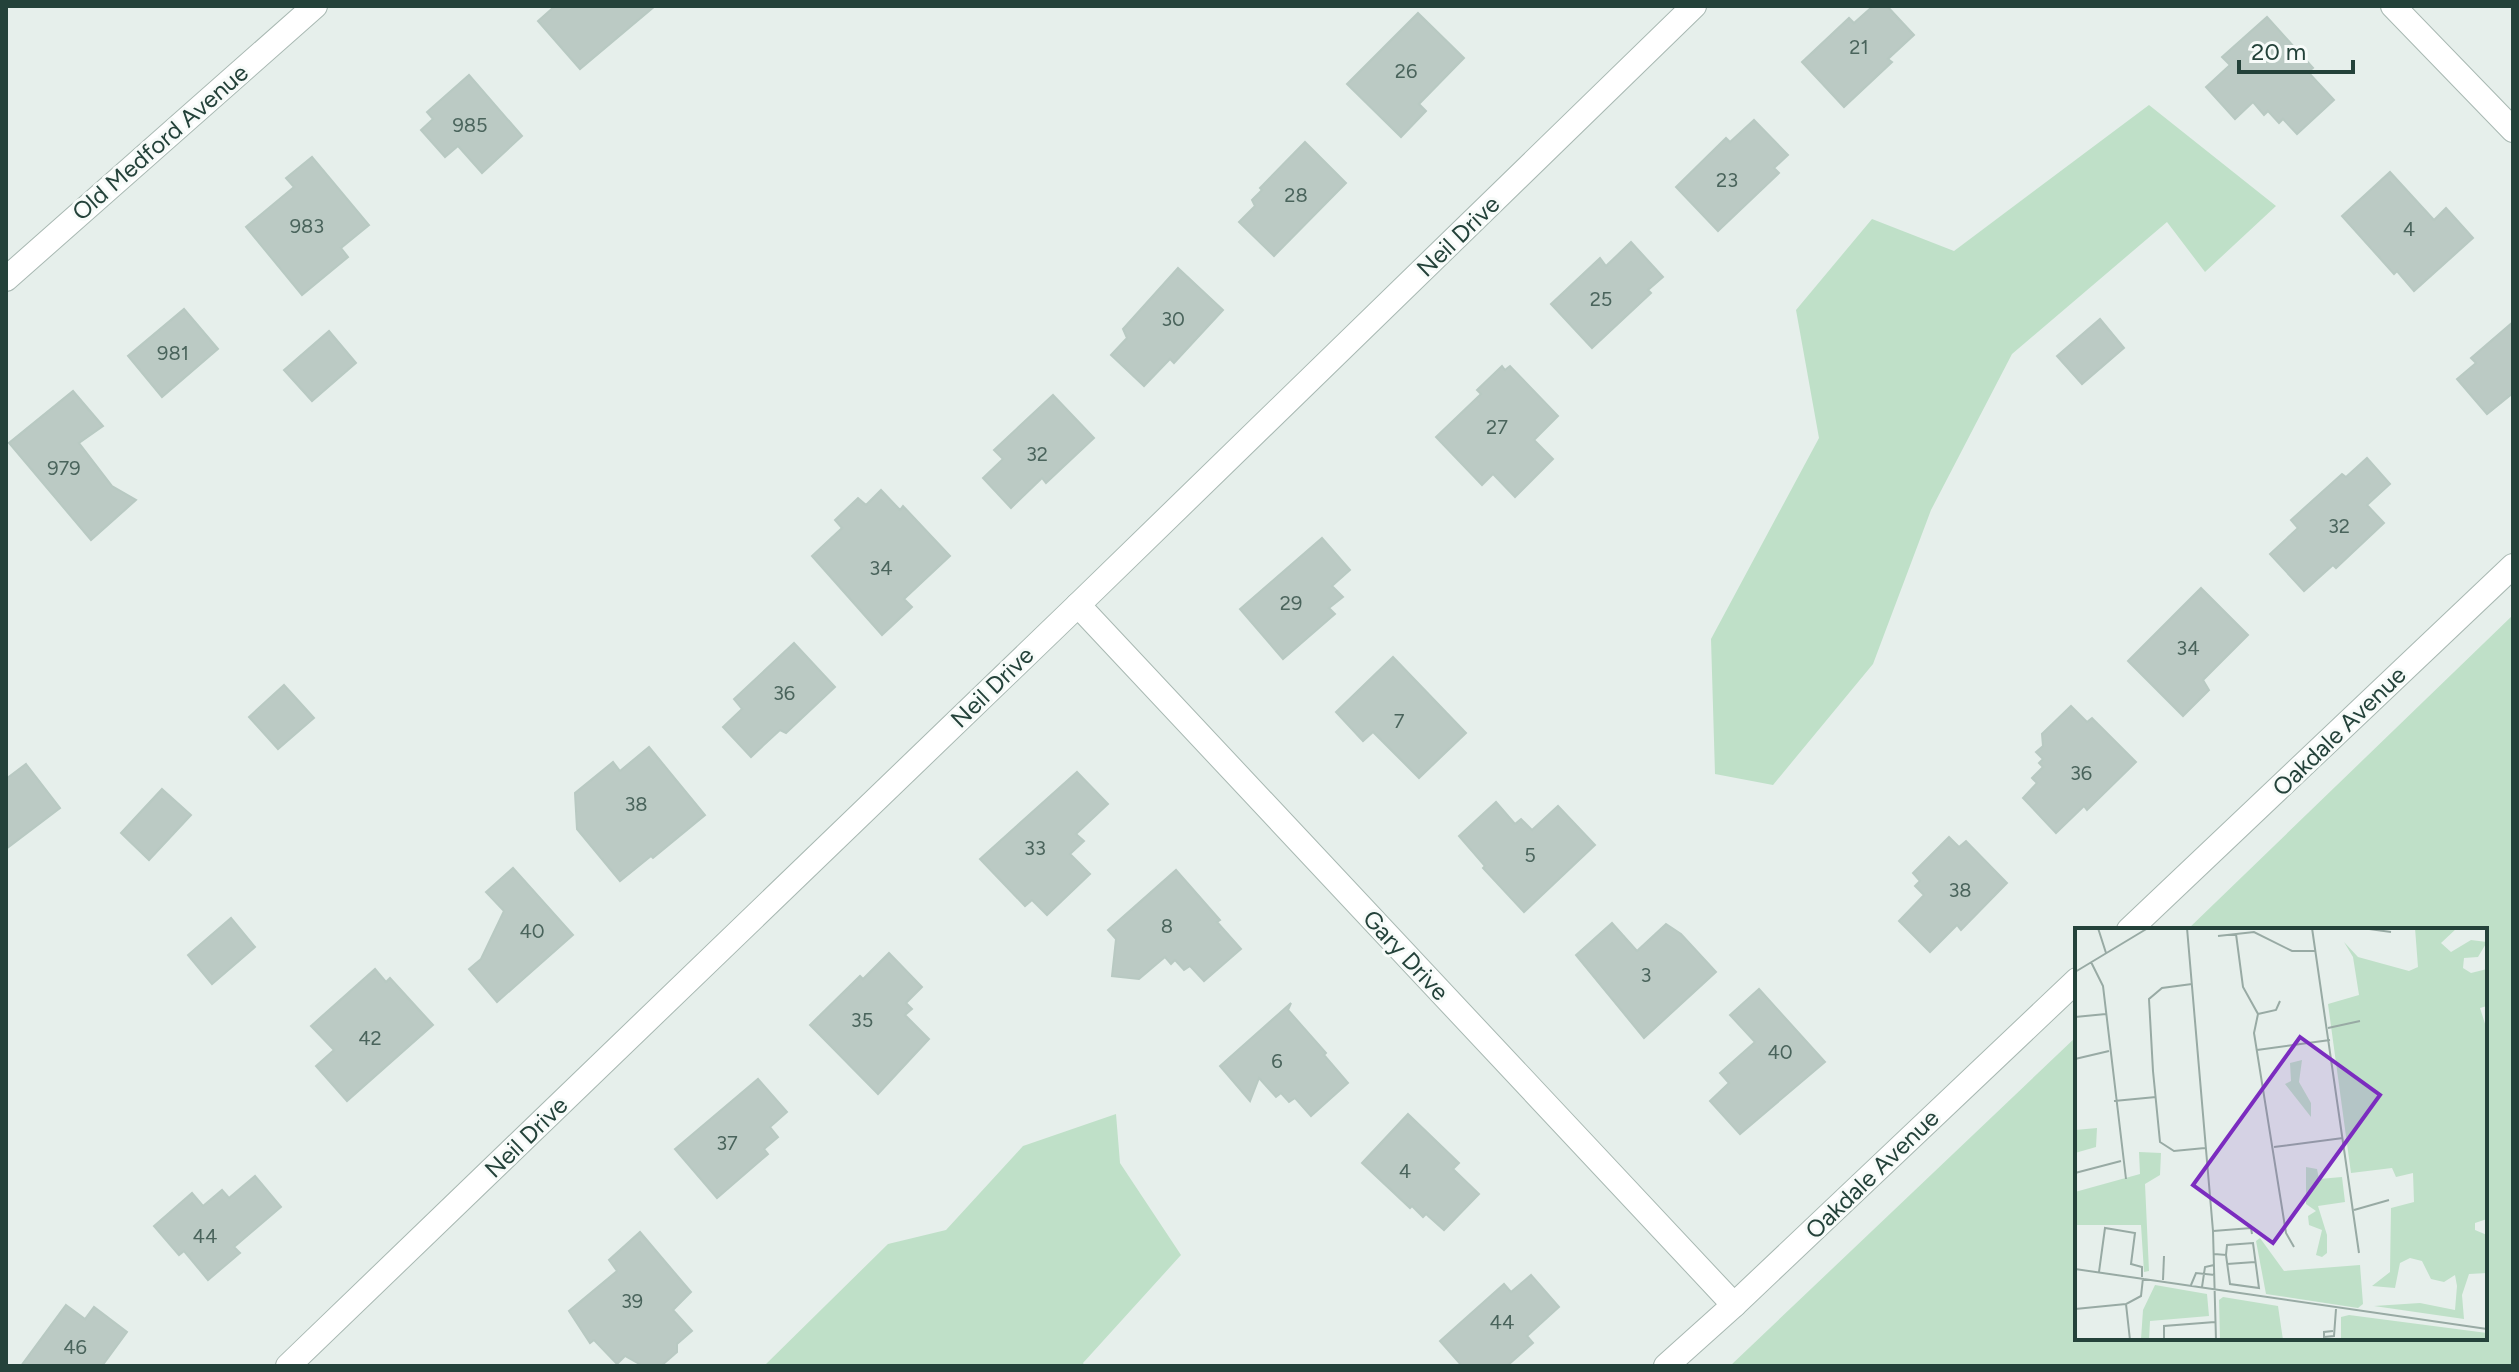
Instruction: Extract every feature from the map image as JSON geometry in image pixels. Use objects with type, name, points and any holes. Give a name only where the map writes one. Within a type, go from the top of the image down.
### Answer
[{"type":"street","name":"Old Medford Avenue","points":[[6,279],[315,6]]},
{"type":"street","name":"Neil Drive","points":[[288,1366],[1694,6]]},
{"type":"street","points":[[2393,6],[2513,130]]},
{"type":"street","name":"Oakdale Avenue","points":[[2131,928],[2513,566]]},
{"type":"street","name":"Gary Drive","points":[[1078,605],[1734,1305]]},
{"type":"street","name":"Oakdale Avenue","points":[[1666,1366],[2075,982]]},
{"type":"green space","points":[[2149,105],[2276,206],[2205,272],[2167,222],[2012,354],[1931,510],[1873,664],[1773,785],[1715,774],[1711,639],[1819,438],[1796,310],[1872,219],[1954,251]]},
{"type":"green space","points":[[2513,615],[2513,1366],[1730,1366],[2075,1038],[2075,1340],[2487,1340],[2487,928],[2189,928]]},
{"type":"green space","points":[[1116,1114],[1120,1163],[1181,1255],[1083,1363],[1085,1366],[764,1366],[888,1244],[946,1230],[1023,1146]]},
{"type":"building","points":[[555,6],[655,6],[580,69],[538,21]]},
{"type":"building","points":[[1873,6],[1887,6],[1914,35],[1888,59],[1892,62],[1844,107],[1802,62],[1849,18],[1854,23]]},
{"type":"building","points":[[1418,13],[1464,58],[1419,104],[1426,111],[1401,137],[1347,84]]},
{"type":"building","points":[[2267,17],[2313,68],[2308,72],[2334,100],[2297,134],[2283,119],[2279,123],[2268,111],[2264,115],[2253,102],[2235,119],[2206,87],[2230,65],[2222,57]]},
{"type":"building","points":[[469,75],[522,136],[482,173],[458,146],[445,157],[421,130],[433,119],[427,112]]},
{"type":"building","points":[[1754,120],[1788,155],[1774,168],[1779,173],[1718,231],[1676,187],[1726,138],[1730,142]]},
{"type":"building","points":[[1305,142],[1346,183],[1274,256],[1239,222],[1255,206],[1252,200],[1262,190],[1260,188]]},
{"type":"building","points":[[312,157],[369,225],[341,248],[348,257],[302,295],[246,227],[294,187],[286,178]]},
{"type":"building","points":[[2390,172],[2434,220],[2446,208],[2473,238],[2414,291],[2397,271],[2394,274],[2342,216]]},
{"type":"building","points":[[1631,242],[1663,277],[1648,290],[1651,293],[1592,348],[1551,304],[1600,258],[1606,266]]},
{"type":"building","points":[[1178,268],[1223,310],[1174,363],[1170,359],[1144,386],[1111,355],[1127,338],[1123,329]]},
{"type":"building","points":[[184,309],[218,349],[162,397],[128,356]]},
{"type":"building","points":[[2100,319],[2124,348],[2082,384],[2057,356]]},
{"type":"building","points":[[2513,322],[2513,393],[2487,414],[2457,379],[2476,363],[2471,358]]},
{"type":"building","points":[[329,331],[356,363],[312,401],[284,370]]},
{"type":"building","points":[[1502,366],[1505,370],[1510,366],[1558,416],[1534,440],[1553,459],[1515,497],[1493,474],[1482,485],[1436,437],[1481,394],[1477,390]]},
{"type":"building","points":[[73,391],[103,426],[79,443],[112,486],[136,500],[91,540],[9,443]]},
{"type":"building","points":[[1053,395],[1094,438],[1046,483],[1042,478],[1011,508],[983,478],[1003,459],[994,450]]},
{"type":"building","points":[[2367,458],[2390,484],[2367,505],[2384,523],[2336,568],[2333,565],[2304,591],[2270,554],[2298,528],[2291,520],[2342,474],[2346,477]]},
{"type":"building","points":[[881,490],[900,510],[903,506],[950,556],[904,599],[912,607],[882,635],[812,556],[842,528],[835,520],[858,498],[866,505]]},
{"type":"building","points":[[1322,538],[1350,570],[1332,586],[1343,597],[1329,608],[1335,614],[1283,659],[1240,609]]},
{"type":"building","points":[[2201,588],[2248,635],[2203,680],[2209,690],[2183,716],[2128,661]]},
{"type":"building","points":[[794,643],[835,687],[786,733],[780,730],[751,757],[723,727],[742,709],[734,699]]},
{"type":"building","points":[[1393,657],[1466,733],[1419,778],[1373,732],[1363,741],[1336,712]]},
{"type":"building","points":[[284,685],[314,718],[278,749],[249,717]]},
{"type":"building","points":[[2071,706],[2087,722],[2092,718],[2136,762],[2087,810],[2084,806],[2056,833],[2023,798],[2037,783],[2032,778],[2043,767],[2039,763],[2043,759],[2036,752],[2043,746],[2042,734]]},
{"type":"building","points":[[649,747],[705,815],[620,881],[577,829],[575,793],[613,762],[620,771]]},
{"type":"building","points":[[26,764],[60,808],[6,849],[6,779]]},
{"type":"building","points":[[1077,772],[1108,804],[1076,834],[1084,841],[1070,854],[1090,874],[1047,915],[1032,900],[1025,906],[980,859]]},
{"type":"building","points":[[162,789],[191,815],[149,860],[121,833]]},
{"type":"building","points":[[1496,802],[1515,824],[1521,819],[1532,830],[1558,806],[1595,845],[1524,912],[1483,868],[1485,866],[1459,836]]},
{"type":"building","points":[[1949,837],[1959,847],[1966,841],[2007,883],[1961,930],[1957,925],[1930,952],[1899,921],[1924,895],[1915,886],[1920,881],[1913,873]]},
{"type":"building","points":[[513,868],[573,935],[497,1002],[469,969],[481,959],[504,911],[486,892]]},
{"type":"building","points":[[1176,870],[1241,949],[1204,981],[1190,966],[1184,970],[1175,960],[1171,964],[1165,957],[1139,979],[1112,976],[1116,939],[1108,930]]},
{"type":"building","points":[[231,918],[255,947],[212,984],[188,955]]},
{"type":"building","points":[[1612,923],[1637,951],[1666,924],[1681,934],[1716,972],[1644,1038],[1576,955]]},
{"type":"building","points":[[889,953],[922,987],[906,1003],[912,1009],[905,1015],[929,1039],[878,1094],[810,1025],[860,976],[863,979]]},
{"type":"building","points":[[375,969],[386,982],[390,978],[433,1025],[347,1101],[316,1066],[334,1050],[311,1026]]},
{"type":"building","points":[[1759,989],[1825,1062],[1740,1134],[1710,1101],[1729,1083],[1720,1073],[1755,1042],[1730,1015]]},
{"type":"building","points":[[1291,1003],[1288,1010],[1348,1083],[1311,1116],[1295,1098],[1289,1102],[1281,1093],[1276,1097],[1259,1078],[1250,1101],[1220,1066]]},
{"type":"building","points":[[758,1079],[787,1112],[770,1127],[778,1137],[764,1149],[768,1154],[717,1198],[675,1149]]},
{"type":"building","points":[[1408,1114],[1459,1163],[1453,1169],[1479,1194],[1444,1230],[1426,1214],[1423,1217],[1412,1206],[1410,1208],[1362,1163]]},
{"type":"building","points":[[255,1176],[281,1207],[234,1247],[240,1253],[208,1280],[184,1251],[179,1255],[154,1226],[192,1193],[203,1206],[222,1190],[229,1198]]},
{"type":"building","points":[[640,1232],[691,1292],[673,1310],[692,1331],[677,1344],[677,1352],[661,1366],[643,1366],[625,1356],[617,1364],[594,1340],[590,1343],[569,1311],[617,1271],[609,1260]]},
{"type":"building","points":[[1531,1275],[1559,1307],[1527,1336],[1533,1343],[1507,1366],[1462,1366],[1440,1341],[1504,1284],[1511,1292]]},
{"type":"building","points":[[66,1305],[85,1319],[94,1307],[127,1332],[102,1366],[21,1366]]}]
